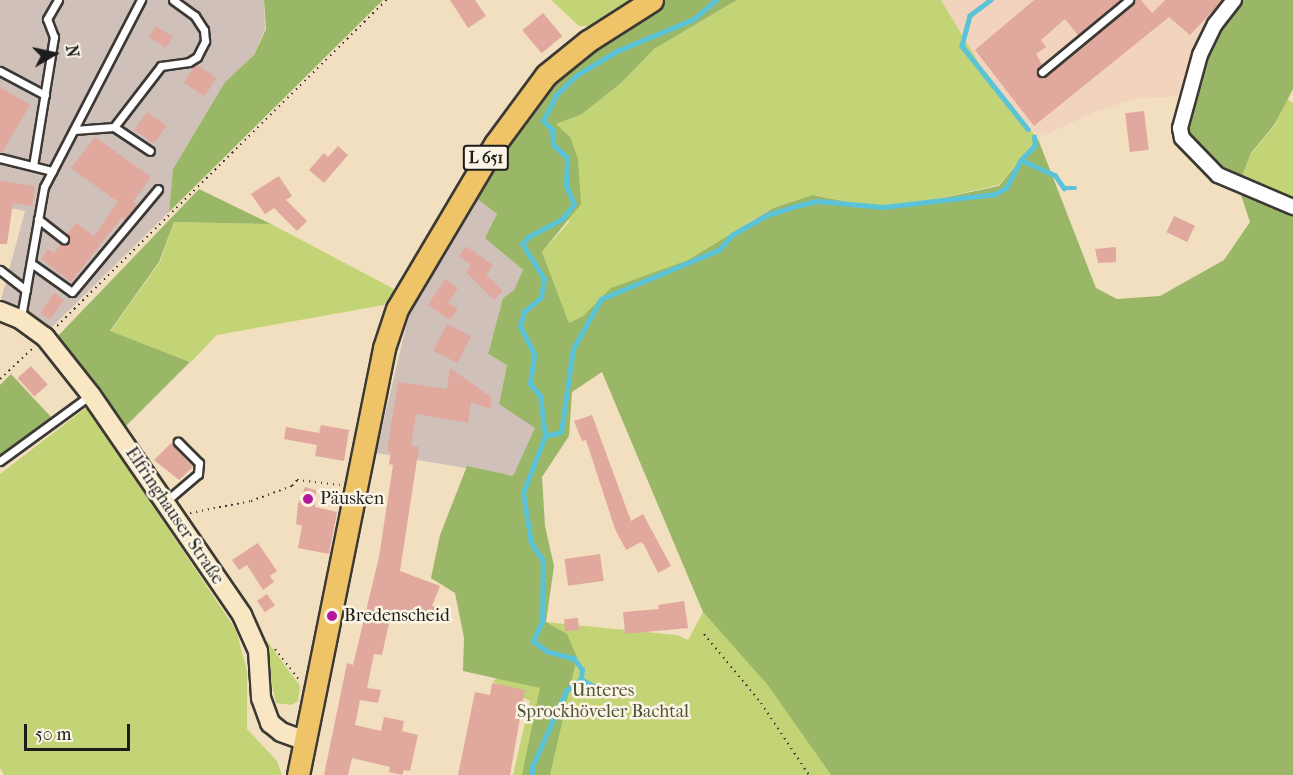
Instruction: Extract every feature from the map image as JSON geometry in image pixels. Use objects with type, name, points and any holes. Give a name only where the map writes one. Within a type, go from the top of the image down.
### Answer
[{"type":"main road","name":"L 651","points":[[298,775],[318,689],[384,348],[397,309],[495,144],[546,75],[588,41],[652,0]]},
{"type":"main road","name":"Elfringhauser Straße","points":[[0,311],[20,319],[45,338],[91,395],[250,631],[261,665],[264,711],[270,723],[281,732],[306,741]]},
{"type":"street","points":[[1234,0],[1215,24],[1200,55],[1180,128],[1182,138],[1218,175],[1293,207]]},
{"type":"lane","points":[[33,166],[54,37],[47,19],[58,0]]},
{"type":"lane","points":[[20,319],[44,187],[141,0]]},
{"type":"lane","points":[[114,127],[161,66],[189,62],[202,50],[205,41],[201,24],[173,0]]},
{"type":"lane","points":[[1042,72],[1129,0]]},
{"type":"lane","points":[[0,71],[45,94]]},
{"type":"lane","points":[[74,130],[114,127],[150,152]]},
{"type":"lane","points":[[0,158],[52,171]]},
{"type":"lane","points":[[31,263],[72,292],[158,189]]},
{"type":"lane","points":[[38,219],[64,239]]},
{"type":"lane","points":[[0,270],[26,290]]},
{"type":"lane","points":[[0,461],[91,395]]},
{"type":"lane","points":[[169,509],[198,474],[199,463],[178,442]]},
{"type":"path","points":[[0,379],[45,338],[387,0]]},
{"type":"path","points":[[169,509],[251,501],[292,486],[297,480],[357,486]]},
{"type":"path","points":[[704,634],[761,703],[809,775]]},
{"type":"path","points":[[270,641],[293,675],[304,685],[318,689]]},
{"type":"shaded area","points":[[0,0],[264,0],[265,29],[254,55],[225,82],[173,169],[169,212],[51,328],[1,300],[25,211],[0,206]]},
{"type":"shaded area","points":[[941,0],[1230,0],[1186,96],[1139,98],[1099,110],[1039,138],[983,70]]},
{"type":"shaded area","points":[[475,197],[497,214],[486,238],[523,270],[514,290],[503,298],[488,354],[507,365],[499,404],[536,427],[513,476],[376,453],[409,314],[428,273]]},
{"type":"green space","points":[[264,0],[383,0],[169,212],[173,169],[225,82],[254,55],[266,29]]},
{"type":"green space","points":[[551,0],[630,0],[588,26],[579,26]]},
{"type":"green space","points":[[663,0],[737,0],[654,49],[621,83],[582,114],[556,124],[570,137],[578,159],[581,204],[542,252],[569,323],[583,316],[611,288],[688,260],[773,208],[813,195],[877,208],[905,206],[999,186],[1038,139],[1096,288],[1117,299],[1160,296],[1224,260],[1250,222],[1239,189],[1293,210],[1293,775],[831,775],[767,684],[703,612],[602,372],[572,392],[569,436],[542,477],[545,526],[554,566],[546,622],[567,634],[577,657],[550,775],[522,775],[540,688],[463,671],[464,638],[455,593],[431,578],[440,535],[467,466],[513,476],[535,428],[499,404],[507,365],[488,354],[503,298],[514,290],[523,270],[485,238],[497,214],[475,197],[522,124],[571,64]]},
{"type":"green space","points":[[737,0],[941,0],[983,70],[1038,139],[999,185],[905,206],[877,208],[815,195],[772,208],[688,260],[612,288],[583,316],[569,323],[542,252],[569,222],[555,124],[582,114],[621,83],[654,49]]},
{"type":"green space","points":[[1242,0],[1293,0],[1293,89],[1275,124],[1251,153],[1240,181],[1186,134],[1205,54]]},
{"type":"green space","points":[[1287,99],[1293,103],[1293,203],[1240,180],[1251,154],[1276,124]]},
{"type":"green space","points":[[199,189],[271,224],[174,222],[159,262],[110,331],[190,362],[124,428],[98,386],[58,336]]},
{"type":"green space","points":[[174,222],[271,224],[396,290],[384,305],[217,335],[191,362],[110,332],[160,262]]},
{"type":"green space","points":[[11,374],[51,417],[0,456],[0,385]]},
{"type":"green space","points":[[87,407],[236,630],[247,671],[247,729],[277,761],[282,775],[4,775],[0,768],[0,474]]},
{"type":"green space","name":"Unteres Sprockhöveler Bachtal","points":[[703,612],[768,684],[831,775],[513,775],[530,701],[493,682],[544,622],[677,635],[688,640]]},
{"type":"green space","points":[[261,633],[300,686],[298,701],[292,705],[276,703]]},
{"type":"building","points":[[450,0],[475,0],[486,16],[468,28]]},
{"type":"building","points":[[1034,0],[1120,0],[1078,35],[1065,19],[1041,40],[1046,47],[1036,54],[1042,65],[1037,74],[1042,78],[1135,0],[1141,0],[1152,13],[1165,0],[1223,0],[1190,35],[1169,17],[1034,126],[975,50]]},
{"type":"building","points":[[543,13],[562,36],[542,53],[522,30]]},
{"type":"building","points":[[156,26],[173,37],[166,48],[149,37]]},
{"type":"building","points":[[196,64],[217,78],[204,96],[184,82]]},
{"type":"building","points":[[0,87],[30,105],[2,153],[0,152]]},
{"type":"building","points":[[1144,111],[1149,150],[1130,152],[1125,113]]},
{"type":"building","points":[[147,112],[167,126],[154,144],[134,130]]},
{"type":"building","points":[[95,137],[151,177],[133,202],[137,205],[135,208],[125,220],[122,217],[71,282],[41,259],[48,249],[54,253],[61,244],[68,243],[67,234],[76,223],[94,236],[118,202],[71,168]]},
{"type":"building","points":[[338,146],[348,155],[324,183],[309,170],[324,153],[328,157]]},
{"type":"building","points":[[279,176],[292,196],[286,200],[307,221],[297,231],[274,208],[265,214],[251,194]]},
{"type":"building","points":[[0,181],[35,186],[32,206],[13,203],[7,244],[0,244]]},
{"type":"building","points":[[1174,216],[1195,226],[1187,242],[1166,232]]},
{"type":"building","points":[[466,246],[493,265],[486,275],[503,291],[494,300],[466,272],[471,265],[459,256]]},
{"type":"building","points":[[1116,247],[1116,262],[1098,263],[1095,249]]},
{"type":"building","points":[[445,279],[458,288],[448,303],[458,309],[450,320],[428,305]]},
{"type":"building","points":[[54,293],[64,300],[50,320],[40,313]]},
{"type":"building","points":[[447,324],[471,336],[457,363],[433,351]]},
{"type":"building","points":[[31,366],[48,385],[34,397],[18,378]]},
{"type":"building","points":[[450,368],[491,397],[491,409],[471,402],[468,423],[416,414],[411,446],[419,447],[400,571],[440,586],[432,606],[438,607],[436,621],[391,614],[382,655],[374,654],[367,688],[381,690],[378,703],[360,700],[355,725],[381,731],[384,717],[404,721],[402,731],[418,735],[410,771],[404,770],[402,775],[389,772],[390,767],[352,758],[348,775],[324,775],[347,663],[353,665],[379,557],[393,465],[389,464],[391,452],[387,451],[398,382],[447,389]]},
{"type":"building","points":[[592,415],[631,521],[643,514],[671,566],[658,573],[644,545],[641,542],[626,550],[615,529],[586,440],[582,441],[574,421]]},
{"type":"building","points":[[321,425],[349,430],[344,461],[315,456],[317,445],[284,439],[286,427],[319,433]]},
{"type":"building","points":[[171,443],[193,467],[179,480],[154,460]]},
{"type":"building","points":[[305,487],[316,490],[315,507],[337,512],[329,554],[298,548],[302,526],[296,524],[298,504]]},
{"type":"building","points":[[258,543],[277,571],[270,576],[274,582],[263,590],[247,565],[239,570],[232,560]]},
{"type":"building","points":[[600,554],[604,581],[568,586],[564,559]]},
{"type":"building","points":[[267,594],[275,606],[265,612],[257,601]]},
{"type":"building","points":[[684,601],[688,628],[625,634],[623,612],[659,609],[658,605]]},
{"type":"building","points":[[578,618],[579,630],[565,631],[564,619]]},
{"type":"building","points":[[492,683],[525,690],[510,775],[458,775],[475,692],[490,695]]},
{"type":"waterway","points":[[532,775],[532,767],[566,691],[581,679],[582,670],[574,659],[547,652],[533,641],[542,622],[543,561],[531,543],[523,493],[545,436],[540,396],[530,384],[534,354],[520,327],[524,312],[541,297],[544,279],[522,244],[528,237],[562,219],[574,204],[566,186],[567,158],[553,145],[552,130],[543,121],[556,95],[577,75],[617,51],[694,19],[716,0]]},
{"type":"waterway","points":[[991,0],[970,16],[962,46],[1028,129]]},
{"type":"waterway","points":[[545,436],[561,432],[573,349],[601,299],[719,250],[732,235],[767,215],[800,205],[817,201],[883,207],[995,194],[1006,188],[1021,160],[1035,145],[1034,137]]},
{"type":"waterway","points":[[1021,160],[1055,175],[1064,188],[1075,188]]},
{"type":"waterway","points":[[581,679],[602,691]]},
{"type":"place","name":"Päusken","points":[[308,499]]},
{"type":"place","name":"Bredenscheid","points":[[332,616]]}]
